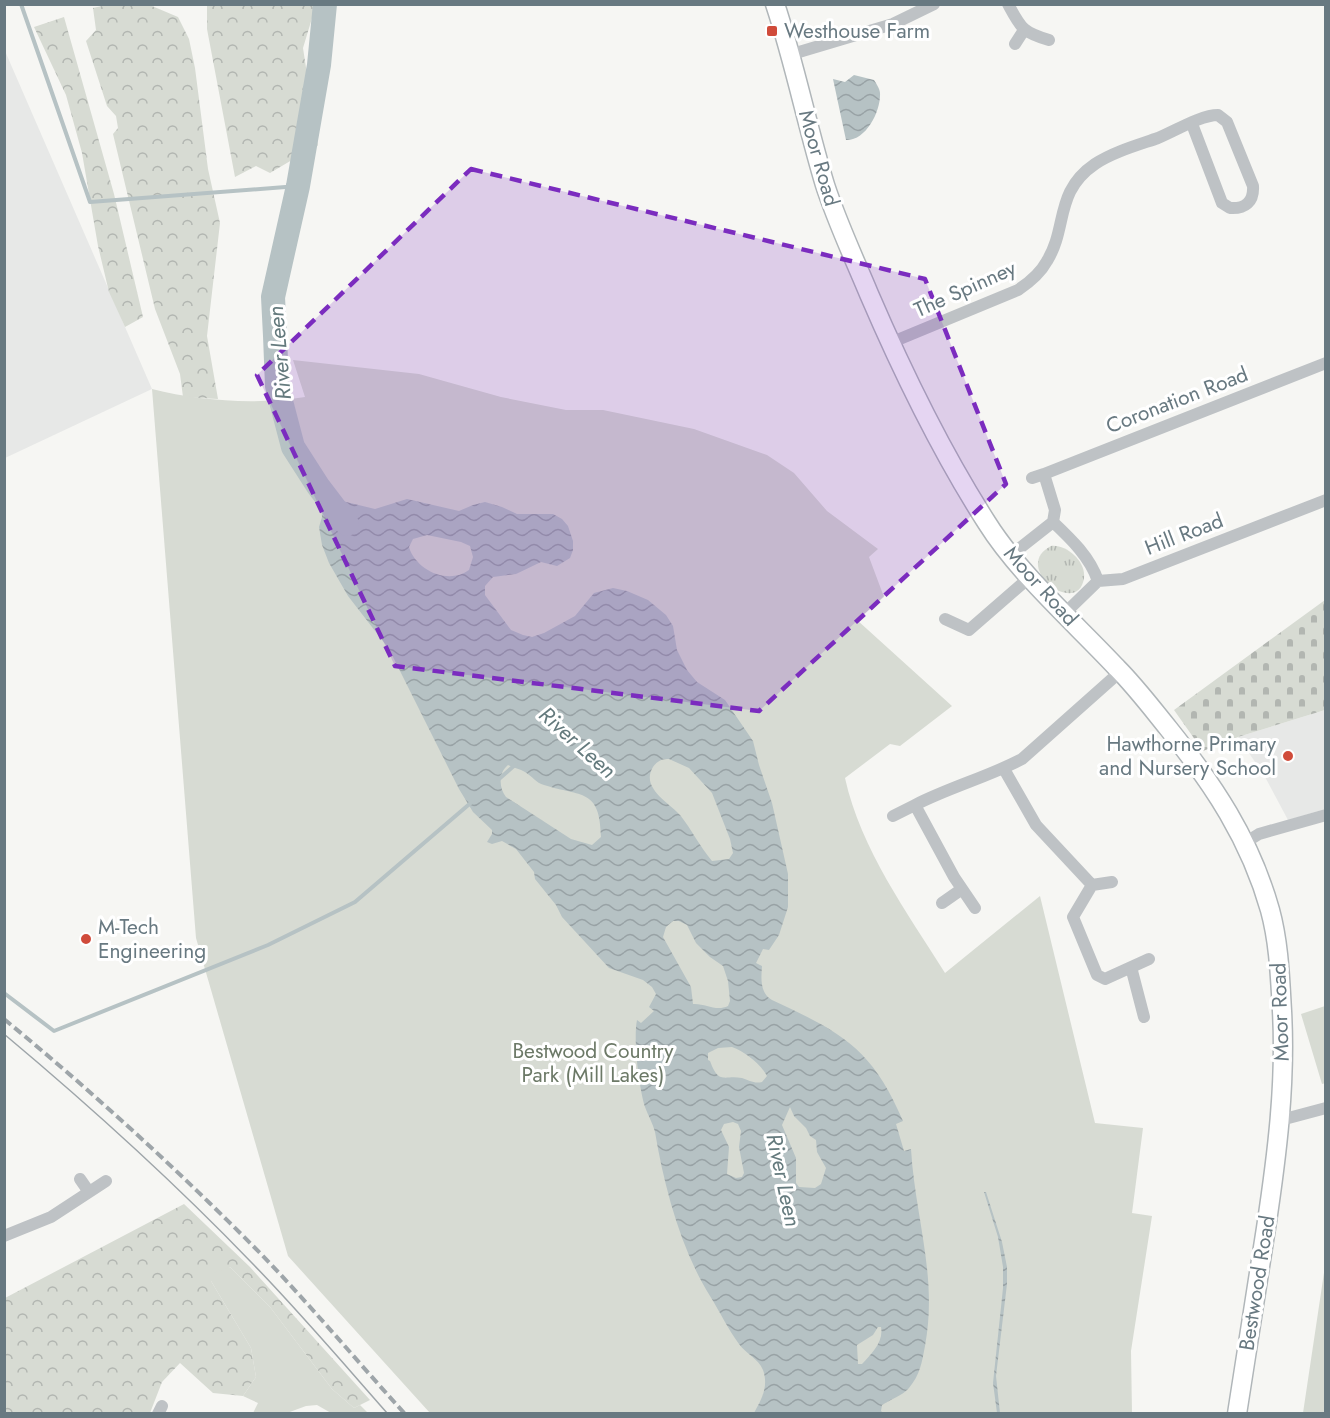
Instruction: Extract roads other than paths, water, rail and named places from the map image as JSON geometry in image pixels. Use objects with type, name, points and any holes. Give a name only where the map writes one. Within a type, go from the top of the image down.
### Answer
[{"type":"main road","name":"Moor Road","points":[[775,4],[825,187],[838,222],[890,343],[942,447],[989,527],[1030,577],[1121,671],[1205,777],[1246,842],[1267,900],[1277,944],[1282,1022],[1281,1120],[1277,1153]]},
{"type":"main road","name":"Bestwood Road","points":[[1238,1413],[1277,1153]]},
{"type":"street","points":[[789,55],[893,24],[934,4]]},
{"type":"street","points":[[1008,4],[1024,30],[1049,40]]},
{"type":"street","points":[[1015,44],[1024,30]]},
{"type":"street","name":"The Spinney","points":[[890,343],[1018,290],[1031,281],[1048,261],[1068,195],[1084,173],[1104,159],[1210,115],[1218,115],[1227,122],[1253,186],[1251,201],[1245,206],[1230,208],[1222,203],[1192,124]]},
{"type":"street","name":"Coronation Road","points":[[1053,522],[1055,510],[1038,476],[1326,363]]},
{"type":"street","name":"Hill Road","points":[[1098,581],[1123,579],[1326,500]]},
{"type":"street","points":[[1011,555],[1053,522],[1082,552],[1094,568],[1098,581],[1064,614]]},
{"type":"street","points":[[945,619],[969,630],[1030,577]]},
{"type":"street","points":[[893,816],[933,796],[1004,769],[1022,759],[1121,671]]},
{"type":"street","points":[[1004,769],[1036,825],[1092,885]]},
{"type":"street","points":[[915,805],[975,908]]},
{"type":"street","points":[[1246,842],[1259,834],[1326,815]]},
{"type":"street","points":[[1092,885],[1112,882]]},
{"type":"street","points":[[1092,885],[1073,917],[1097,975],[1106,979],[1149,959]]},
{"type":"street","points":[[942,903],[962,889]]},
{"type":"street","points":[[1131,967],[1144,1017]]},
{"type":"street","points":[[1281,1120],[1326,1108]]},
{"type":"street","points":[[80,1179],[89,1192]]},
{"type":"street","points":[[4,1236],[51,1217],[106,1181]]},
{"type":"water","points":[[854,75],[874,80],[880,91],[880,100],[875,116],[866,130],[860,136],[846,140],[833,79],[845,82]]},
{"type":"water","points":[[332,495],[338,500],[375,509],[407,499],[459,511],[485,502],[517,514],[553,514],[562,519],[568,526],[573,541],[570,558],[557,566],[541,562],[516,574],[493,577],[485,586],[485,595],[511,630],[532,637],[544,633],[575,616],[594,593],[613,588],[648,600],[666,615],[673,626],[677,650],[687,670],[697,682],[725,700],[753,741],[772,803],[788,874],[788,907],[779,935],[769,950],[763,949],[756,963],[762,966],[763,990],[772,1000],[836,1033],[866,1059],[891,1096],[903,1121],[896,1124],[904,1151],[911,1149],[927,1271],[928,1321],[923,1357],[916,1378],[906,1391],[882,1405],[883,1413],[754,1413],[765,1388],[763,1370],[735,1338],[690,1259],[675,1217],[663,1174],[655,1132],[643,1099],[636,1051],[636,1028],[637,1020],[641,1023],[654,1011],[649,1007],[656,994],[652,987],[643,980],[609,968],[562,917],[556,905],[535,879],[534,872],[516,849],[502,841],[492,844],[487,842],[492,830],[473,812],[459,789],[389,649],[348,596],[329,563],[322,545],[319,527],[322,517],[321,501]],"holes":[[[427,535],[470,546],[473,557],[469,570],[461,574],[443,576],[426,569],[419,563],[409,547],[413,539]],[[664,759],[689,768],[712,793],[730,839],[733,853],[729,859],[712,861],[680,815],[653,788],[650,782],[653,767]],[[508,765],[525,772],[541,784],[586,797],[593,802],[597,810],[601,837],[592,845],[571,839],[506,797],[501,785],[502,772]],[[673,921],[687,925],[696,943],[723,966],[728,981],[730,1001],[728,1006],[715,1008],[693,1004],[691,987],[663,937],[666,927]],[[732,1047],[752,1058],[767,1076],[762,1082],[719,1076],[708,1060],[708,1053],[718,1048]],[[790,1107],[794,1116],[816,1140],[817,1152],[826,1168],[821,1184],[815,1188],[799,1187],[796,1183],[796,1158],[782,1125]],[[733,1122],[738,1124],[741,1131],[739,1147],[744,1173],[742,1177],[736,1178],[727,1174],[729,1147],[721,1130],[724,1124]],[[878,1327],[881,1327],[879,1343],[862,1364],[858,1364],[857,1345],[873,1335]]]},
{"type":"water","points":[[984,1192],[986,1192],[1002,1242],[1007,1267],[996,1376],[1000,1413],[997,1413],[993,1383],[1003,1288],[1003,1267],[998,1237]]},
{"type":"waterway","points":[[21,4],[90,202],[298,186]]},
{"type":"waterway","name":"River Leen","points":[[325,4],[319,65],[298,186],[273,297],[277,386],[293,447],[318,486],[347,524]]},
{"type":"waterway","points":[[499,779],[516,764]]},
{"type":"waterway","points":[[4,993],[54,1031],[268,945],[355,902],[473,801]]},
{"type":"tram line","points":[[4,1034],[192,1202],[286,1299],[388,1414]]},
{"type":"railway","points":[[4,1019],[104,1104],[231,1224],[298,1294],[405,1414]]},
{"type":"place","name":"Westhouse Farm","points":[[772,31]]},
{"type":"place","name":"Hawthorne Primary and Nursery School","points":[[1288,756]]},
{"type":"place","name":"M-Tech Engineering","points":[[86,939]]},
{"type":"park label","name":"Bestwood Country Park (Mill Lakes)","points":[[593,1063]]}]
